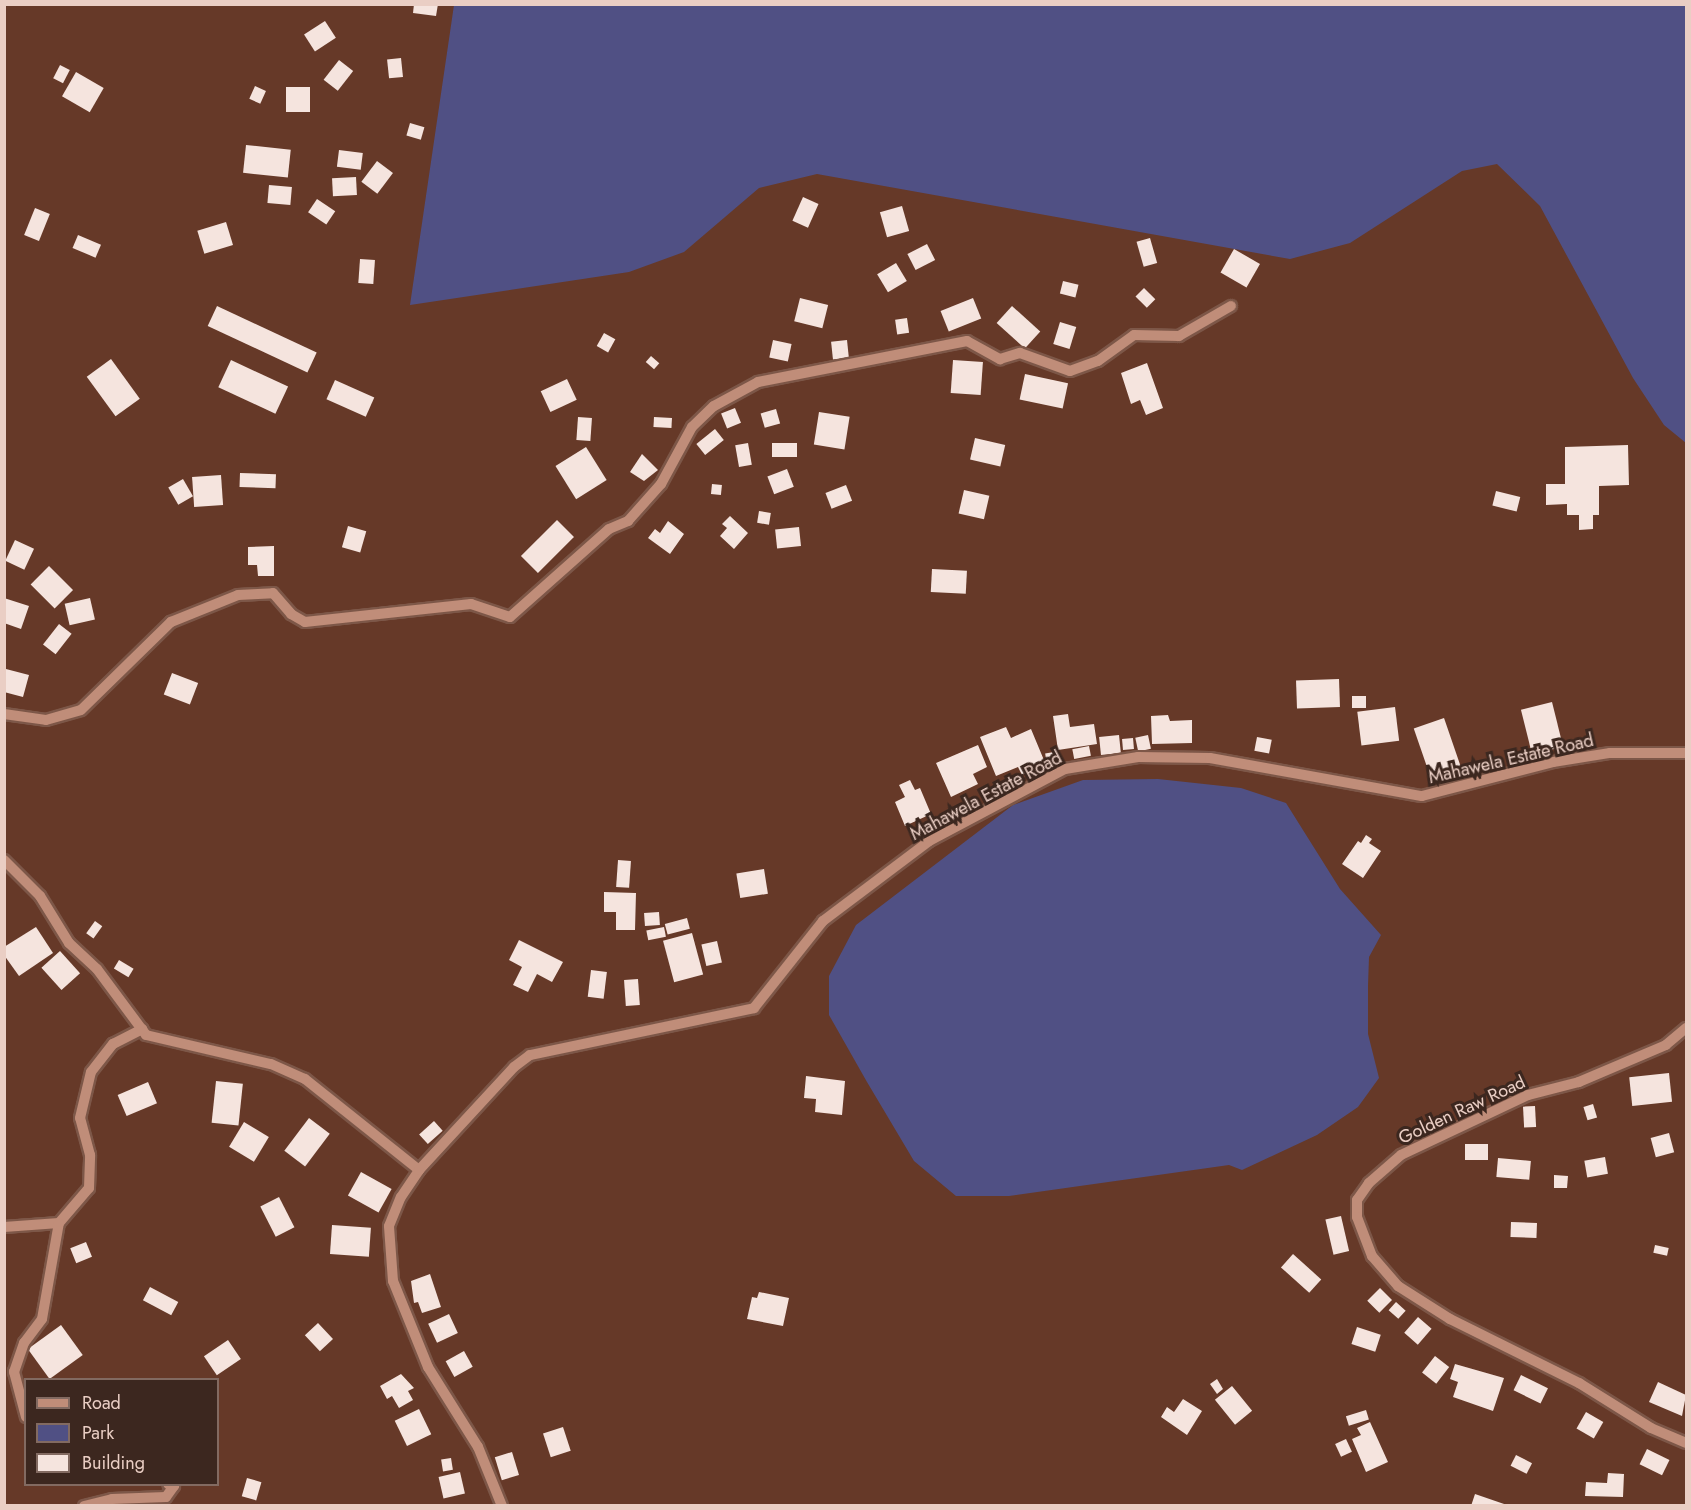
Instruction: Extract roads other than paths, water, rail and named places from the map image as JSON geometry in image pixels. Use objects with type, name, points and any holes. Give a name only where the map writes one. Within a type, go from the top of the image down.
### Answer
[{"type":"street","points":[[4,714],[46,720],[81,710],[171,622],[238,595],[273,593],[291,614],[305,622],[471,604],[510,617],[609,529],[628,521],[661,484],[692,427],[714,406],[758,382],[967,341],[1000,359],[1020,353],[1070,371],[1098,361],[1134,335],[1179,336],[1231,306]]},
{"type":"street","name":"Mahawela Estate Road","points":[[502,1506],[478,1447],[428,1367],[393,1281],[389,1226],[400,1197],[419,1170],[514,1067],[530,1055],[754,1008],[824,921],[929,841],[1065,769],[1138,757],[1210,758],[1422,796],[1553,762],[1610,753],[1686,753]]},
{"type":"street","points":[[4,860],[40,896],[69,943],[97,969],[146,1035],[271,1064],[305,1079],[419,1170]]},
{"type":"street","name":"Golden Raw Road","points":[[1686,1028],[1666,1045],[1580,1082],[1528,1095],[1401,1155],[1369,1183],[1357,1200],[1358,1217],[1372,1256],[1398,1286],[1450,1319],[1580,1383],[1651,1428],[1686,1443]]},
{"type":"street","points":[[24,1410],[14,1372],[24,1343],[42,1319],[59,1223],[89,1188],[90,1155],[80,1118],[91,1072],[113,1044],[142,1029]]},
{"type":"street","points":[[4,1227],[59,1223]]},
{"type":"street","points":[[84,1506],[112,1499],[166,1497],[174,1486]]}]
